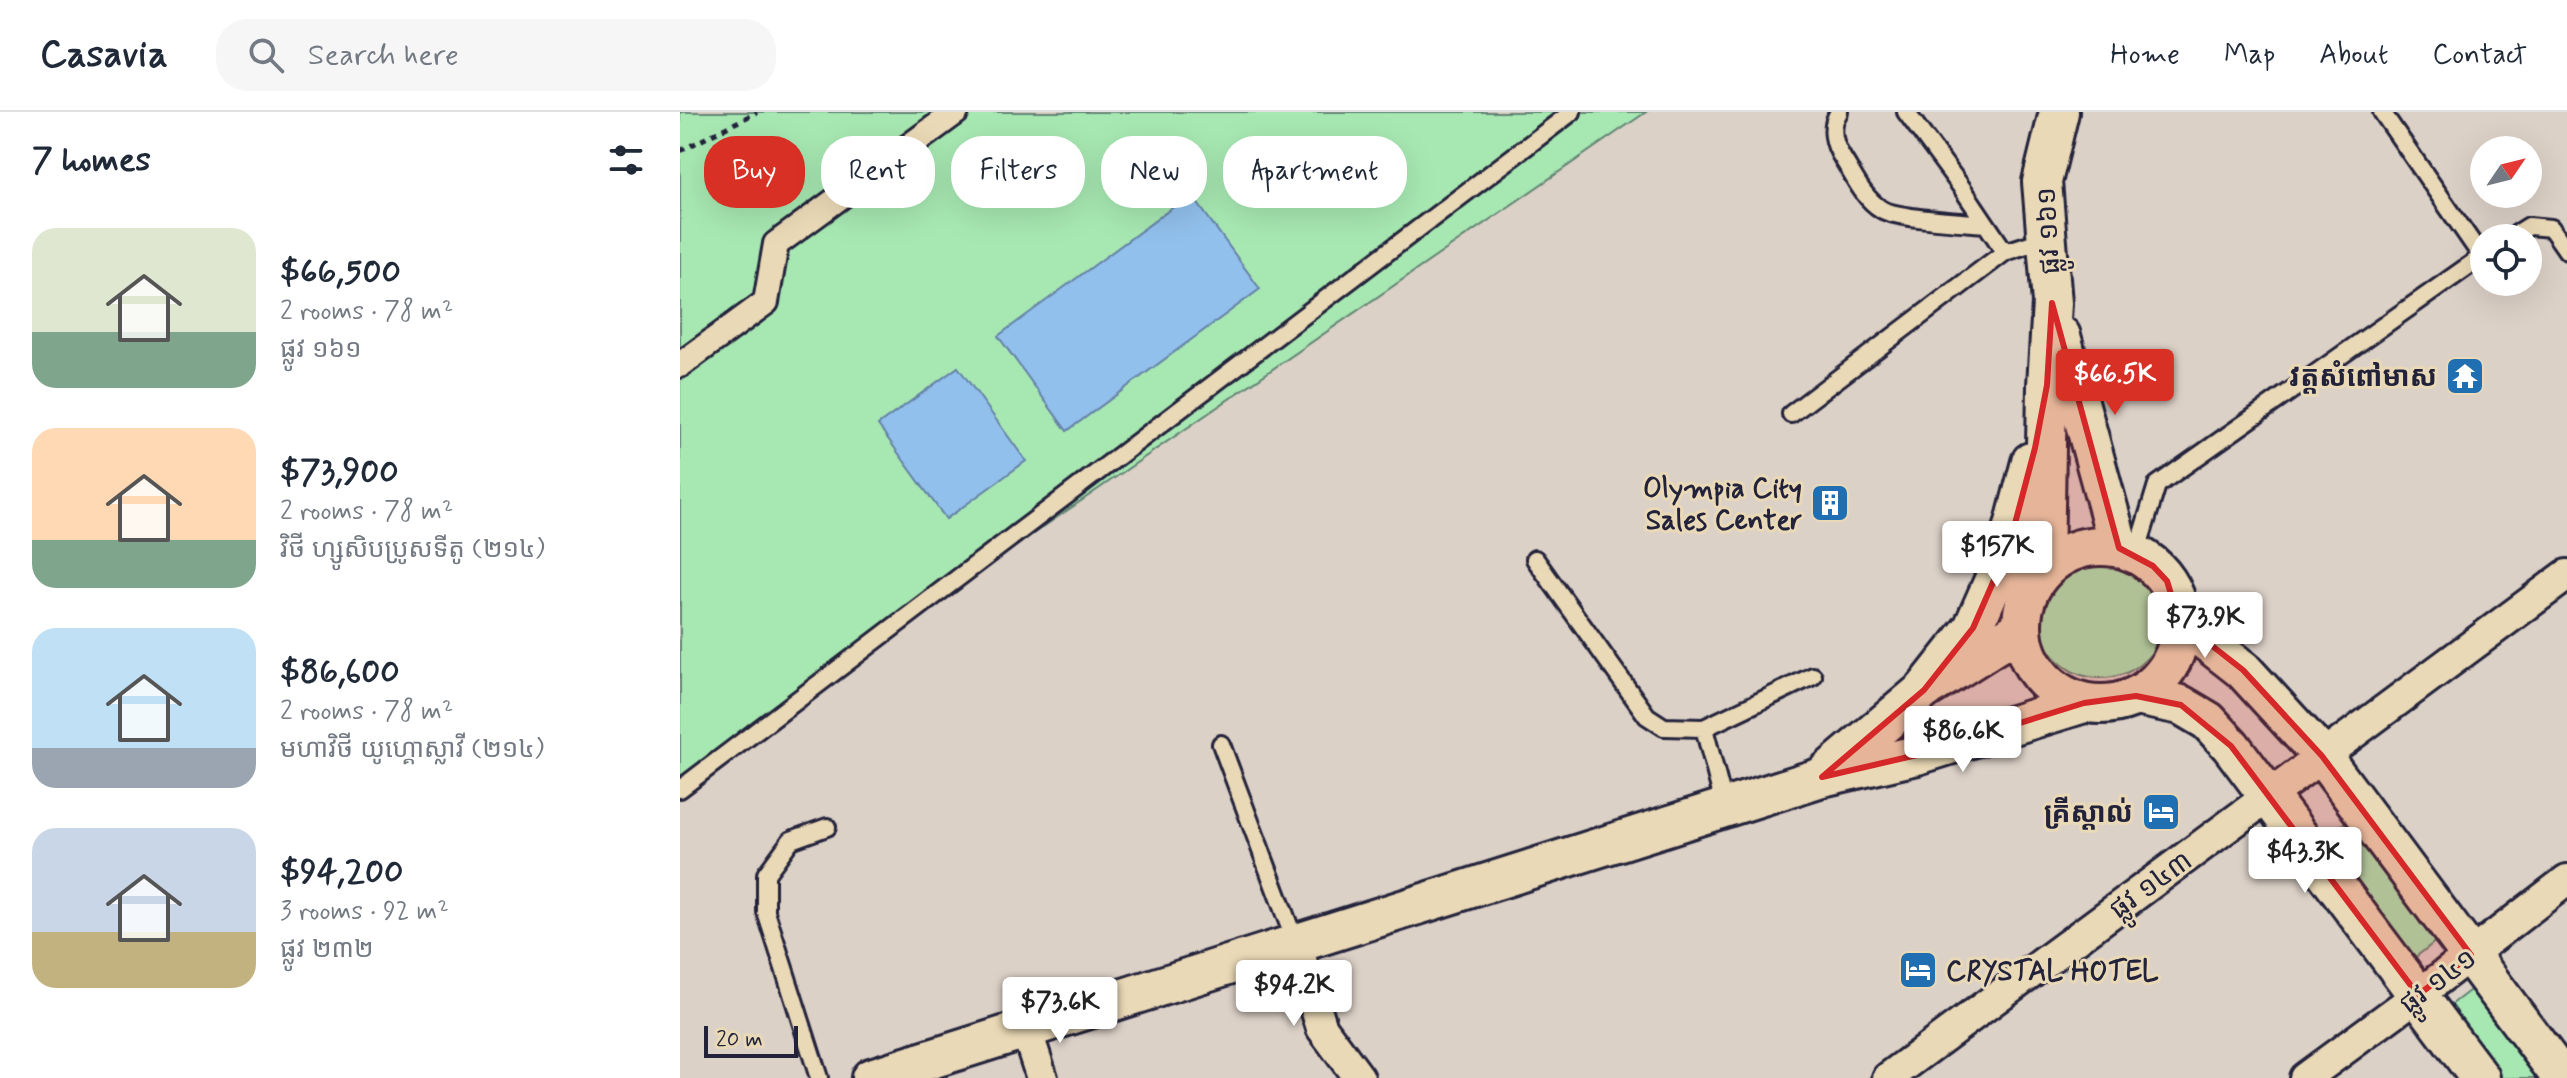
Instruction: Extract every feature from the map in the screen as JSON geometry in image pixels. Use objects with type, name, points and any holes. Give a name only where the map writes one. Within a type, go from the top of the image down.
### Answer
[{"type":"street","points":[[680,365],[766,302],[776,244],[956,112]]},
{"type":"street","name":"ផ្លូវ ១៦១","points":[[2044,569],[2047,385],[2052,303],[2042,182],[2059,112]]},
{"type":"street","name":"ផ្លូវ ១៦១","points":[[2052,303],[2127,551]]},
{"type":"street","points":[[1924,690],[1973,628],[2009,546],[2035,448],[2047,385]]},
{"type":"street","points":[[871,1078],[1822,777],[1917,755],[2084,703],[2110,704],[2136,696],[2164,674],[2173,658],[2178,641],[2176,600],[2167,581],[2153,566],[2127,551],[2101,545],[2082,547],[2065,554],[2044,569],[2031,586],[2023,606],[2022,628],[2026,651],[2039,675],[2059,693],[2084,703]]},
{"type":"street","name":"ផ្លូវ ១៤៣","points":[[1888,1078],[2567,575]]},
{"type":"street","points":[[2179,620],[2243,670],[2322,756],[2562,1078]]},
{"type":"street","points":[[1822,777],[1924,690],[2022,628]]},
{"type":"street","points":[[2136,696],[2181,705],[2208,721],[2231,746],[2480,1078]]},
{"type":"street","name":"ផ្លូវ ១៤១","points":[[2305,1078],[2567,880]]},
{"type":"street","points":[[1296,944],[1322,1028],[1359,1078]]},
{"type":"street","points":[[1026,1029],[1042,1078]]},
{"type":"lane","points":[[680,789],[1572,112]]},
{"type":"lane","points":[[1839,112],[1835,118],[1836,148],[1867,197],[1882,211],[1986,224]]},
{"type":"lane","points":[[1906,112],[2005,252]]},
{"type":"lane","points":[[2382,112],[2470,237]]},
{"type":"lane","points":[[2542,227],[2551,228],[2567,251]]},
{"type":"lane","points":[[1791,414],[2005,252],[2045,239]]},
{"type":"lane","points":[[2127,551],[2157,485],[2470,265]]},
{"type":"lane","points":[[1535,559],[1647,716],[1664,727],[1704,728],[1813,676]]},
{"type":"lane","points":[[1704,728],[1725,808]]},
{"type":"lane","points":[[1221,744],[1296,944]]},
{"type":"lane","points":[[819,1078],[766,912],[766,874],[791,840],[827,827]]},
{"type":"path","points":[[680,151],[757,112]]},
{"type":"highlighted area","points":[[2052,303],[2119,548],[2153,566],[2167,581],[2179,620],[2243,670],[2322,756],[2471,955],[2418,995],[2231,746],[2181,705],[2136,696],[2084,703],[1917,755],[1822,777],[1924,690],[1973,628],[2009,546],[2035,448],[2047,385]]},
{"type":"green space","points":[[680,112],[1646,112],[680,777]]},
{"type":"green space","points":[[2101,552],[2125,557],[2145,571],[2159,591],[2164,615],[2159,639],[2145,659],[2125,673],[2101,678],[2077,673],[2057,659],[2043,639],[2038,615],[2043,591],[2057,571],[2077,557]]},
{"type":"green space","points":[[2347,821],[2436,941],[2413,959],[2323,839]]},
{"type":"green space","points":[[2473,988],[2540,1078],[2500,1078],[2447,1008]]},
{"type":"water","points":[[1172,208],[1201,208],[1260,289],[1067,431],[998,336]]},
{"type":"water","points":[[958,367],[1026,461],[946,519],[878,425]]},
{"type":"place","name":"វត្តសំពៅមាស","points":[[2465,376]]},
{"type":"place","name":"Olympia City Sales Center","points":[[1830,503]]},
{"type":"place","name":"គ្រីស្តាល់","points":[[2161,812]]},
{"type":"place","name":"CRYSTAL HOTEL","points":[[1918,970]]}]
